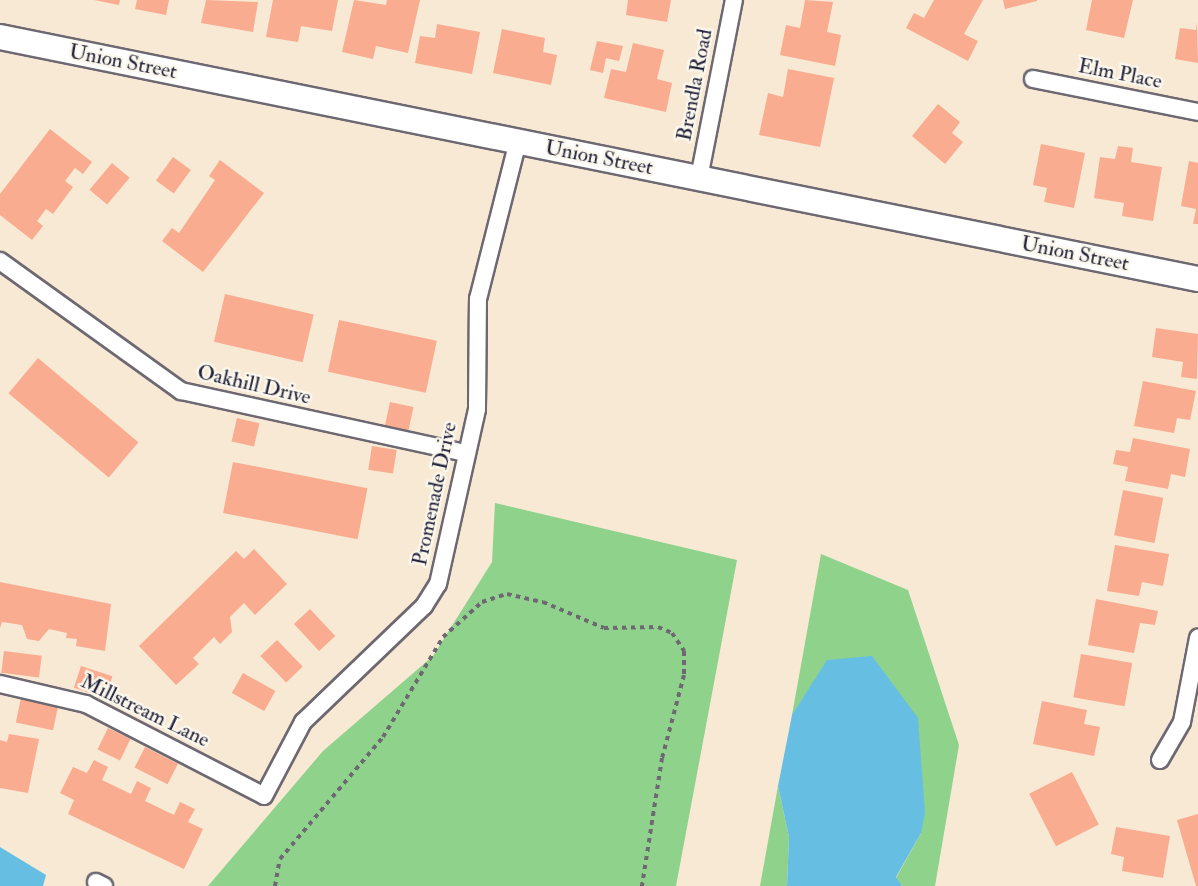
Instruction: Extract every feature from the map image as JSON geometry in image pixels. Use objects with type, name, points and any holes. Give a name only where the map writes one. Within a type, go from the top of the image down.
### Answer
[{"type":"street","name":"Brendla Road","points":[[699,178],[734,0]]},
{"type":"street","name":"Union Street","points":[[0,37],[1198,279]]},
{"type":"street","name":"Elm Place","points":[[1033,79],[1198,112]]},
{"type":"street","name":"Promenade Drive","points":[[264,796],[303,722],[424,606],[438,584],[465,453],[477,410],[478,298],[518,141]]},
{"type":"street","name":"Oakhill Drive","points":[[0,261],[181,391],[465,453]]},
{"type":"street","points":[[1160,760],[1182,722],[1198,638]]},
{"type":"street","name":"Millstream Lane","points":[[0,684],[86,704],[264,796]]},
{"type":"path","points":[[275,886],[280,859],[383,737],[443,637],[482,602],[507,594],[543,602],[604,627],[658,627],[672,633],[684,651],[684,675],[651,813],[642,886]]},
{"type":"green space","points":[[495,503],[737,560],[676,886],[208,886],[323,751],[433,656],[492,562]]},
{"type":"green space","points":[[821,554],[908,590],[959,745],[935,886],[902,886],[896,878],[921,833],[792,715]]},
{"type":"green space","points":[[778,786],[789,837],[787,886],[760,886]]},
{"type":"water","points":[[872,656],[918,718],[925,813],[921,833],[896,877],[902,886],[787,886],[789,837],[778,786],[792,715],[827,660]]},
{"type":"water","points":[[0,847],[46,875],[43,886],[0,886]]},
{"type":"building","points":[[94,0],[120,0],[119,5]]},
{"type":"building","points":[[137,0],[169,0],[166,15],[135,9]]},
{"type":"building","points":[[206,0],[258,2],[253,32],[201,23]]},
{"type":"building","points":[[273,0],[338,0],[332,31],[301,26],[298,42],[266,37]]},
{"type":"building","points":[[354,0],[386,5],[387,0],[420,0],[408,53],[376,46],[373,59],[342,52]]},
{"type":"building","points":[[628,0],[671,0],[667,22],[626,15]]},
{"type":"building","points":[[805,0],[833,2],[827,32],[841,35],[835,66],[780,55],[786,25],[800,28]]},
{"type":"building","points":[[934,0],[983,0],[964,34],[978,41],[968,61],[906,28],[914,13],[924,18]]},
{"type":"building","points":[[1003,0],[1037,0],[1037,1],[1005,9]]},
{"type":"building","points":[[1092,0],[1133,0],[1124,38],[1086,30]]},
{"type":"building","points":[[1197,22],[1198,63],[1175,59],[1180,28],[1196,30]]},
{"type":"building","points":[[437,24],[480,32],[472,74],[415,63],[420,36],[435,38]]},
{"type":"building","points":[[502,29],[545,38],[543,52],[557,55],[551,85],[493,73]]},
{"type":"building","points":[[597,41],[623,46],[619,61],[606,58],[603,73],[590,70]]},
{"type":"building","points":[[633,43],[664,50],[657,79],[672,83],[666,112],[604,98],[611,69],[626,72]]},
{"type":"building","points":[[788,69],[834,78],[820,147],[759,135],[768,93],[783,97]]},
{"type":"building","points":[[938,104],[960,122],[952,133],[963,142],[945,164],[912,136]]},
{"type":"building","points":[[50,129],[92,162],[83,174],[75,168],[65,181],[73,187],[53,214],[46,209],[37,221],[43,226],[32,240],[0,215],[0,194]]},
{"type":"building","points":[[1041,144],[1085,153],[1074,208],[1044,202],[1047,188],[1033,185]]},
{"type":"building","points":[[1118,146],[1133,148],[1131,162],[1162,167],[1153,221],[1122,216],[1124,203],[1094,198],[1100,157],[1115,159]]},
{"type":"building","points":[[173,157],[191,170],[174,193],[156,180]]},
{"type":"building","points":[[220,160],[264,193],[203,272],[162,241],[172,228],[179,233],[215,180],[209,176]]},
{"type":"building","points":[[1189,161],[1198,163],[1198,224],[1193,224],[1196,209],[1181,206]]},
{"type":"building","points":[[112,163],[130,178],[107,205],[90,190]]},
{"type":"building","points":[[225,294],[314,314],[303,362],[214,342]]},
{"type":"building","points":[[339,320],[437,341],[426,393],[328,372]]},
{"type":"building","points":[[1156,328],[1198,334],[1197,379],[1181,377],[1183,362],[1152,357]]},
{"type":"building","points":[[38,358],[138,442],[109,477],[8,393]]},
{"type":"building","points":[[1143,381],[1196,391],[1190,420],[1177,418],[1174,433],[1134,426]]},
{"type":"building","points":[[390,402],[413,407],[408,431],[385,426]]},
{"type":"building","points":[[237,418],[259,423],[254,447],[232,441]]},
{"type":"building","points":[[1133,438],[1190,449],[1185,477],[1171,474],[1168,489],[1125,481],[1128,467],[1113,464],[1116,450],[1130,452]]},
{"type":"building","points":[[372,446],[397,450],[393,474],[368,470]]},
{"type":"building","points":[[233,462],[367,488],[358,539],[223,513]]},
{"type":"building","points":[[1123,490],[1163,498],[1154,543],[1114,535]]},
{"type":"building","points":[[1115,545],[1169,554],[1163,586],[1142,582],[1139,596],[1107,591]]},
{"type":"building","points":[[254,549],[287,584],[255,615],[244,603],[230,617],[232,632],[220,644],[214,637],[193,658],[199,664],[176,685],[139,646],[236,551],[244,559]]},
{"type":"building","points":[[0,582],[111,604],[105,651],[76,646],[77,639],[66,638],[67,633],[49,629],[39,641],[27,639],[22,625],[2,622],[0,628]]},
{"type":"building","points":[[1096,599],[1158,611],[1155,625],[1140,623],[1134,653],[1088,645]]},
{"type":"building","points":[[310,609],[335,636],[319,651],[294,624]]},
{"type":"building","points":[[277,640],[303,667],[286,683],[260,656]]},
{"type":"building","points":[[4,651],[42,656],[39,677],[1,673]]},
{"type":"building","points":[[1081,654],[1132,663],[1125,706],[1073,697]]},
{"type":"building","points":[[81,666],[112,676],[105,698],[74,688]]},
{"type":"building","points":[[243,673],[275,691],[264,711],[232,693]]},
{"type":"building","points":[[21,698],[58,706],[53,730],[16,722]]},
{"type":"building","points":[[1042,701],[1087,710],[1084,724],[1100,727],[1094,756],[1033,744]]},
{"type":"building","points":[[108,728],[130,739],[120,761],[97,750]]},
{"type":"building","points":[[9,734],[39,739],[28,793],[0,788],[0,740],[7,742]]},
{"type":"building","points":[[145,747],[178,764],[168,784],[135,767]]},
{"type":"building","points":[[94,760],[108,767],[102,780],[131,794],[137,781],[151,788],[145,801],[174,815],[180,802],[195,809],[188,822],[203,829],[184,869],[68,814],[74,800],[60,793],[73,767],[87,773]]},
{"type":"building","points":[[1072,772],[1099,825],[1056,846],[1029,794]]},
{"type":"building","points":[[1198,814],[1198,886],[1196,886],[1177,820]]},
{"type":"building","points":[[1116,827],[1170,836],[1163,878],[1122,871],[1124,857],[1111,854]]}]
